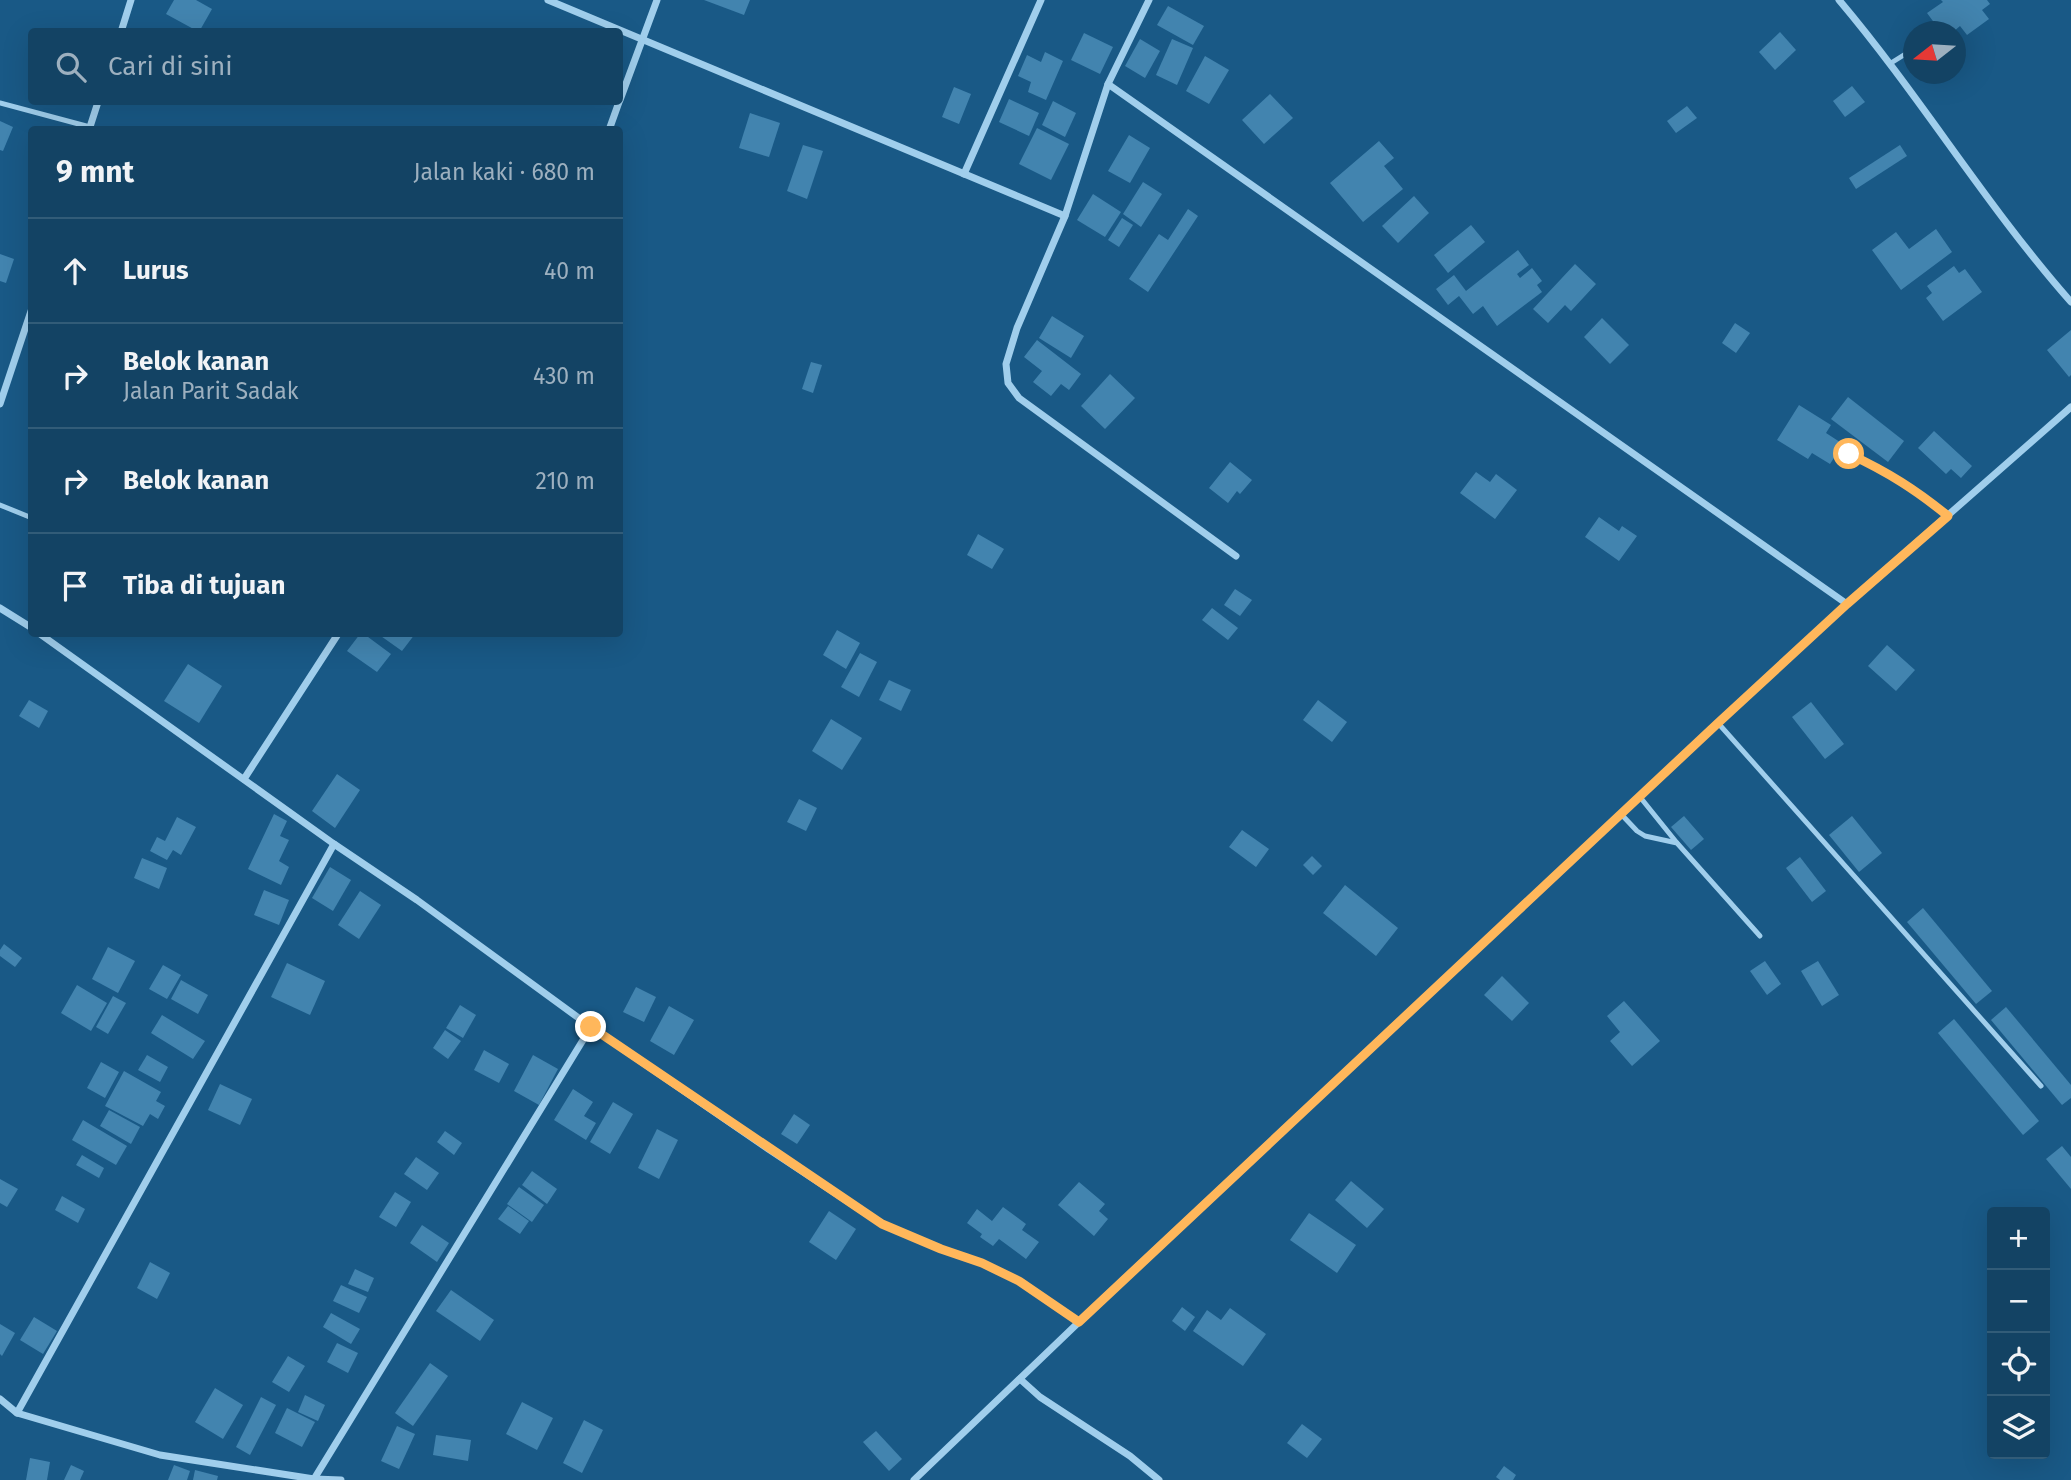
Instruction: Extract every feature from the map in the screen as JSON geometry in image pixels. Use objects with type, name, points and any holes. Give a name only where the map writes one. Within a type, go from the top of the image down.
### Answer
[{"type":"street","points":[[122,28],[131,0]]},
{"type":"street","points":[[548,0],[617,28]]},
{"type":"street","points":[[623,90],[657,0]]},
{"type":"street","points":[[964,174],[1041,0]]},
{"type":"street","points":[[1149,0],[1108,84],[1065,216],[1017,328],[1006,364],[1008,383],[1019,398],[1236,556]]},
{"type":"street","points":[[1839,0],[1891,63],[2033,259],[2071,302]]},
{"type":"street","points":[[623,31],[1065,216]]},
{"type":"street","points":[[1108,84],[1847,604]]},
{"type":"street","points":[[91,126],[98,105]]},
{"type":"street","points":[[610,126],[618,105]]},
{"type":"street","points":[[0,404],[28,320]]},
{"type":"street","points":[[914,1480],[1718,723],[1847,604],[2071,407]]},
{"type":"street","points":[[0,608],[28,626]]},
{"type":"street","points":[[44,637],[417,900],[591,1027],[882,1224],[982,1263],[1019,1281],[1079,1322]]},
{"type":"street","points":[[244,779],[336,637]]},
{"type":"street","points":[[17,1413],[334,844]]},
{"type":"street","points":[[314,1479],[591,1027]]},
{"type":"street","points":[[1020,1379],[1040,1397],[1130,1456],[1159,1480]]},
{"type":"street","points":[[0,1399],[17,1413],[160,1455],[314,1479],[341,1480]]},
{"type":"lane","points":[[1891,63],[1903,56]]},
{"type":"lane","points":[[0,103],[83,126]]},
{"type":"lane","points":[[1849,454],[1912,487],[1948,516]]},
{"type":"lane","points":[[0,505],[28,516]]},
{"type":"lane","points":[[1718,723],[2041,1086]]},
{"type":"lane","points":[[1640,797],[1760,936]]},
{"type":"lane","points":[[1621,814],[1645,836],[1677,843]]},
{"type":"building","points":[[174,0],[196,0],[212,9],[201,28],[192,28],[166,14]]},
{"type":"building","points":[[704,0],[750,0],[744,15]]},
{"type":"building","points":[[1941,0],[1987,0],[1990,4],[1982,10],[1989,19],[1967,35],[1966,21],[1933,21],[1927,13],[1943,2]]},
{"type":"building","points":[[1168,6],[1204,26],[1193,45],[1157,25]]},
{"type":"building","points":[[1780,32],[1796,50],[1775,70],[1759,52]]},
{"type":"building","points":[[1084,33],[1113,47],[1100,74],[1071,60]]},
{"type":"building","points":[[1140,39],[1160,51],[1145,78],[1125,66]]},
{"type":"building","points":[[1172,39],[1193,48],[1177,85],[1156,75]]},
{"type":"building","points":[[1045,52],[1063,61],[1046,100],[1028,92],[1031,82],[1018,76],[1027,55],[1041,62]]},
{"type":"building","points":[[1205,56],[1229,70],[1209,104],[1186,91]]},
{"type":"building","points":[[1852,86],[1865,102],[1845,117],[1833,101]]},
{"type":"building","points":[[954,87],[971,94],[959,124],[942,117]]},
{"type":"building","points":[[1270,94],[1293,118],[1264,144],[1242,120]]},
{"type":"building","points":[[1009,99],[1039,113],[1029,136],[999,122]]},
{"type":"building","points":[[1053,101],[1076,113],[1065,137],[1042,125]]},
{"type":"building","points":[[1687,106],[1697,118],[1676,133],[1667,121]]},
{"type":"building","points":[[750,113],[780,123],[769,157],[739,148]]},
{"type":"building","points":[[0,121],[13,127],[3,151],[0,150]]},
{"type":"building","points":[[1037,128],[1069,144],[1051,180],[1019,164]]},
{"type":"building","points":[[1129,135],[1150,148],[1130,183],[1108,171]]},
{"type":"building","points":[[1379,141],[1394,158],[1384,166],[1403,189],[1363,222],[1330,183]]},
{"type":"building","points":[[803,145],[823,151],[807,199],[787,191]]},
{"type":"building","points":[[1900,145],[1907,156],[1856,189],[1849,178]]},
{"type":"building","points":[[1143,182],[1162,194],[1141,227],[1123,214]]},
{"type":"building","points":[[1093,194],[1121,212],[1105,237],[1077,220]]},
{"type":"building","points":[[1414,196],[1429,213],[1398,243],[1382,226]]},
{"type":"building","points":[[1188,209],[1198,216],[1148,292],[1129,279],[1159,234],[1168,240]]},
{"type":"building","points":[[1122,218],[1133,225],[1119,247],[1108,240]]},
{"type":"building","points":[[1471,225],[1485,242],[1448,273],[1434,255]]},
{"type":"building","points":[[1936,229],[1952,252],[1901,290],[1872,250],[1896,232],[1909,249]]},
{"type":"building","points":[[1518,250],[1529,265],[1517,274],[1520,278],[1532,268],[1542,281],[1537,285],[1542,292],[1497,326],[1483,306],[1473,314],[1459,296],[1448,305],[1436,289],[1454,275],[1466,291]]},
{"type":"building","points":[[0,254],[14,259],[6,283],[0,281]]},
{"type":"building","points":[[1575,264],[1596,284],[1571,311],[1565,305],[1548,323],[1533,309]]},
{"type":"building","points":[[1954,266],[1959,273],[1965,269],[1982,292],[1943,321],[1926,298],[1932,293],[1927,286]]},
{"type":"building","points":[[1052,316],[1084,336],[1071,358],[1039,338]]},
{"type":"building","points":[[1602,318],[1629,345],[1610,364],[1584,337]]},
{"type":"building","points":[[1735,323],[1750,333],[1736,353],[1722,343]]},
{"type":"building","points":[[2071,330],[2071,375],[2069,377],[2047,350]]},
{"type":"building","points":[[1037,340],[1081,374],[1069,390],[1061,384],[1051,396],[1033,382],[1042,371],[1024,357]]},
{"type":"building","points":[[811,362],[822,365],[813,393],[802,389]]},
{"type":"building","points":[[1110,374],[1135,398],[1105,429],[1081,406]]},
{"type":"building","points":[[1848,397],[1904,441],[1888,462],[1831,419]]},
{"type":"building","points":[[1799,405],[1831,425],[1826,433],[1843,444],[1830,464],[1812,453],[1808,459],[1777,440]]},
{"type":"building","points":[[1934,431],[1972,466],[1961,478],[1951,469],[1946,474],[1918,448]]},
{"type":"building","points":[[1230,462],[1252,480],[1240,494],[1237,491],[1228,503],[1209,488]]},
{"type":"building","points":[[1476,472],[1490,482],[1496,474],[1517,490],[1495,519],[1460,493]]},
{"type":"building","points":[[1599,517],[1619,531],[1622,526],[1637,536],[1619,561],[1585,537]]},
{"type":"building","points":[[978,534],[1004,549],[992,569],[967,555]]},
{"type":"building","points":[[1235,589],[1252,600],[1240,616],[1224,605]]},
{"type":"building","points":[[1212,608],[1238,628],[1228,640],[1202,620]]},
{"type":"building","points":[[837,630],[860,643],[846,669],[823,655]]},
{"type":"building","points":[[358,637],[368,637],[391,654],[377,672],[347,651]]},
{"type":"building","points":[[382,637],[413,637],[402,651]]},
{"type":"building","points":[[1887,645],[1915,670],[1896,691],[1868,666]]},
{"type":"building","points":[[860,653],[877,662],[859,697],[841,687]]},
{"type":"building","points":[[188,664],[222,686],[199,723],[164,701]]},
{"type":"building","points":[[889,680],[911,690],[901,711],[879,700]]},
{"type":"building","points":[[29,700],[48,711],[39,728],[19,716]]},
{"type":"building","points":[[1318,700],[1347,722],[1332,742],[1303,720]]},
{"type":"building","points":[[1811,702],[1844,744],[1825,759],[1792,717]]},
{"type":"building","points":[[831,719],[862,738],[842,770],[812,751]]},
{"type":"building","points":[[337,774],[360,790],[335,828],[312,811]]},
{"type":"building","points":[[799,799],[817,808],[806,831],[787,822]]},
{"type":"building","points":[[274,814],[287,821],[280,836],[289,840],[279,861],[289,867],[281,885],[248,869]]},
{"type":"building","points":[[1684,816],[1704,839],[1691,850],[1671,827]]},
{"type":"building","points":[[1852,816],[1882,853],[1859,872],[1829,835]]},
{"type":"building","points":[[177,817],[196,827],[181,855],[173,850],[167,860],[150,851],[157,837],[165,841]]},
{"type":"building","points":[[1242,830],[1269,849],[1256,867],[1229,847]]},
{"type":"building","points":[[1312,856],[1322,866],[1313,875],[1303,865]]},
{"type":"building","points":[[1800,857],[1826,891],[1812,902],[1786,868]]},
{"type":"building","points":[[142,858],[167,868],[159,889],[134,878]]},
{"type":"building","points":[[330,867],[351,880],[333,911],[312,898]]},
{"type":"building","points":[[1345,885],[1398,928],[1376,956],[1323,913]]},
{"type":"building","points":[[264,890],[289,900],[279,925],[254,915]]},
{"type":"building","points":[[360,891],[381,905],[359,939],[338,925]]},
{"type":"building","points":[[1923,908],[1992,991],[1976,1004],[1907,922]]},
{"type":"building","points":[[4,944],[22,958],[15,967],[0,956]]},
{"type":"building","points":[[108,947],[135,961],[118,993],[92,979]]},
{"type":"building","points":[[1765,961],[1781,984],[1767,995],[1750,971]]},
{"type":"building","points":[[1818,961],[1839,995],[1822,1006],[1801,971]]},
{"type":"building","points":[[287,963],[325,981],[310,1015],[271,997]]},
{"type":"building","points":[[163,965],[181,975],[167,999],[149,989]]},
{"type":"building","points":[[1502,976],[1529,1003],[1512,1021],[1484,995]]},
{"type":"building","points":[[181,980],[208,995],[198,1014],[171,999]]},
{"type":"building","points":[[77,985],[107,1003],[91,1031],[61,1013]]},
{"type":"building","points":[[636,987],[656,997],[644,1022],[623,1012]]},
{"type":"building","points":[[113,996],[126,1003],[108,1034],[96,1027]]},
{"type":"building","points":[[1624,1001],[1660,1041],[1632,1066],[1610,1041],[1620,1032],[1607,1016]]},
{"type":"building","points":[[460,1005],[476,1015],[463,1038],[446,1028]]},
{"type":"building","points":[[669,1006],[694,1020],[674,1055],[650,1041]]},
{"type":"building","points":[[2006,1007],[2071,1085],[2071,1098],[2062,1105],[1991,1020]]},
{"type":"building","points":[[162,1015],[205,1041],[193,1059],[151,1033]]},
{"type":"building","points":[[1954,1019],[2039,1121],[2023,1135],[1938,1033]]},
{"type":"building","points":[[445,1030],[461,1041],[448,1059],[433,1048]]},
{"type":"building","points":[[484,1050],[509,1064],[499,1083],[474,1070]]},
{"type":"building","points":[[147,1055],[168,1067],[160,1082],[138,1070]]},
{"type":"building","points":[[533,1055],[558,1069],[539,1105],[514,1091]]},
{"type":"building","points":[[101,1062],[119,1072],[105,1098],[87,1088]]},
{"type":"building","points":[[124,1071],[161,1092],[156,1101],[165,1106],[158,1119],[150,1114],[143,1126],[105,1106]]},
{"type":"building","points":[[220,1084],[252,1099],[240,1125],[208,1110]]},
{"type":"building","points":[[573,1089],[593,1102],[584,1116],[596,1123],[586,1140],[554,1120]]},
{"type":"building","points":[[613,1102],[633,1114],[610,1154],[590,1142]]},
{"type":"building","points":[[109,1110],[140,1127],[131,1144],[100,1126]]},
{"type":"building","points":[[794,1114],[810,1125],[797,1144],[781,1134]]},
{"type":"building","points":[[83,1120],[127,1146],[116,1165],[72,1140]]},
{"type":"building","points":[[657,1129],[678,1140],[659,1179],[638,1168]]},
{"type":"building","points":[[445,1131],[462,1143],[454,1155],[437,1142]]},
{"type":"building","points":[[2062,1146],[2071,1157],[2071,1189],[2046,1159]]},
{"type":"building","points":[[82,1155],[104,1168],[99,1178],[76,1165]]},
{"type":"building","points":[[416,1157],[439,1173],[427,1190],[404,1174]]},
{"type":"building","points":[[532,1171],[557,1189],[547,1204],[522,1185]]},
{"type":"building","points":[[0,1179],[18,1189],[7,1207],[0,1203]]},
{"type":"building","points":[[1351,1181],[1384,1209],[1367,1228],[1335,1200]]},
{"type":"building","points":[[1079,1182],[1105,1204],[1099,1211],[1108,1219],[1094,1236],[1058,1205]]},
{"type":"building","points":[[519,1187],[544,1205],[532,1222],[507,1204]]},
{"type":"building","points":[[395,1192],[411,1202],[396,1227],[379,1217]]},
{"type":"building","points":[[62,1196],[85,1209],[78,1223],[55,1210]]},
{"type":"building","points":[[508,1206],[529,1221],[520,1234],[498,1219]]},
{"type":"building","points":[[1003,1207],[1026,1224],[1022,1230],[1039,1242],[1026,1259],[999,1239],[993,1246],[967,1223],[977,1209],[992,1221]]},
{"type":"building","points":[[829,1211],[856,1229],[836,1260],[809,1242]]},
{"type":"building","points":[[1309,1213],[1356,1245],[1337,1273],[1290,1240]]},
{"type":"building","points":[[422,1225],[449,1243],[437,1262],[410,1243]]},
{"type":"building","points":[[150,1262],[170,1273],[157,1299],[137,1288]]},
{"type":"building","points":[[355,1269],[374,1278],[368,1292],[348,1284]]},
{"type":"building","points":[[341,1285],[367,1297],[359,1313],[333,1301]]},
{"type":"building","points":[[451,1290],[494,1320],[480,1341],[436,1311]]},
{"type":"building","points":[[1182,1307],[1195,1317],[1185,1331],[1172,1321]]},
{"type":"building","points":[[1230,1308],[1266,1334],[1243,1366],[1193,1331],[1207,1310],[1221,1320]]},
{"type":"building","points":[[331,1313],[360,1329],[351,1344],[323,1327]]},
{"type":"building","points":[[34,1317],[57,1331],[43,1354],[20,1340]]},
{"type":"building","points":[[0,1324],[15,1333],[2,1356],[0,1354]]},
{"type":"building","points":[[337,1343],[358,1353],[348,1373],[327,1362]]},
{"type":"building","points":[[288,1356],[305,1366],[289,1392],[272,1382]]},
{"type":"building","points":[[430,1363],[448,1376],[413,1426],[395,1413]]},
{"type":"building","points":[[215,1388],[243,1405],[223,1439],[195,1422]]},
{"type":"building","points":[[305,1395],[325,1405],[318,1421],[298,1412]]},
{"type":"building","points":[[261,1397],[276,1405],[250,1455],[236,1447]]},
{"type":"building","points":[[522,1402],[553,1418],[537,1450],[506,1434]]},
{"type":"building","points":[[287,1408],[315,1422],[302,1447],[275,1433]]},
{"type":"building","points":[[584,1420],[603,1430],[582,1473],[563,1463]]},
{"type":"building","points":[[1302,1424],[1322,1439],[1307,1458],[1287,1443]]},
{"type":"building","points":[[397,1426],[415,1434],[399,1469],[381,1461]]},
{"type":"building","points":[[876,1431],[902,1459],[889,1471],[863,1442]]},
{"type":"building","points":[[436,1435],[471,1440],[468,1461],[433,1455]]},
{"type":"building","points":[[30,1458],[50,1462],[47,1480],[26,1480]]},
{"type":"building","points":[[71,1465],[84,1471],[80,1480],[64,1480]]},
{"type":"building","points":[[174,1465],[190,1471],[187,1480],[168,1480]]},
{"type":"building","points":[[1504,1466],[1516,1475],[1513,1480],[1500,1480],[1496,1477]]},
{"type":"building","points":[[195,1470],[218,1476],[217,1480],[193,1480]]},
{"type":"route","points":[[591,1027],[882,1224],[982,1263],[1019,1281],[1079,1322],[1718,723],[1847,604],[1948,516],[1912,487],[1849,454]]}]
